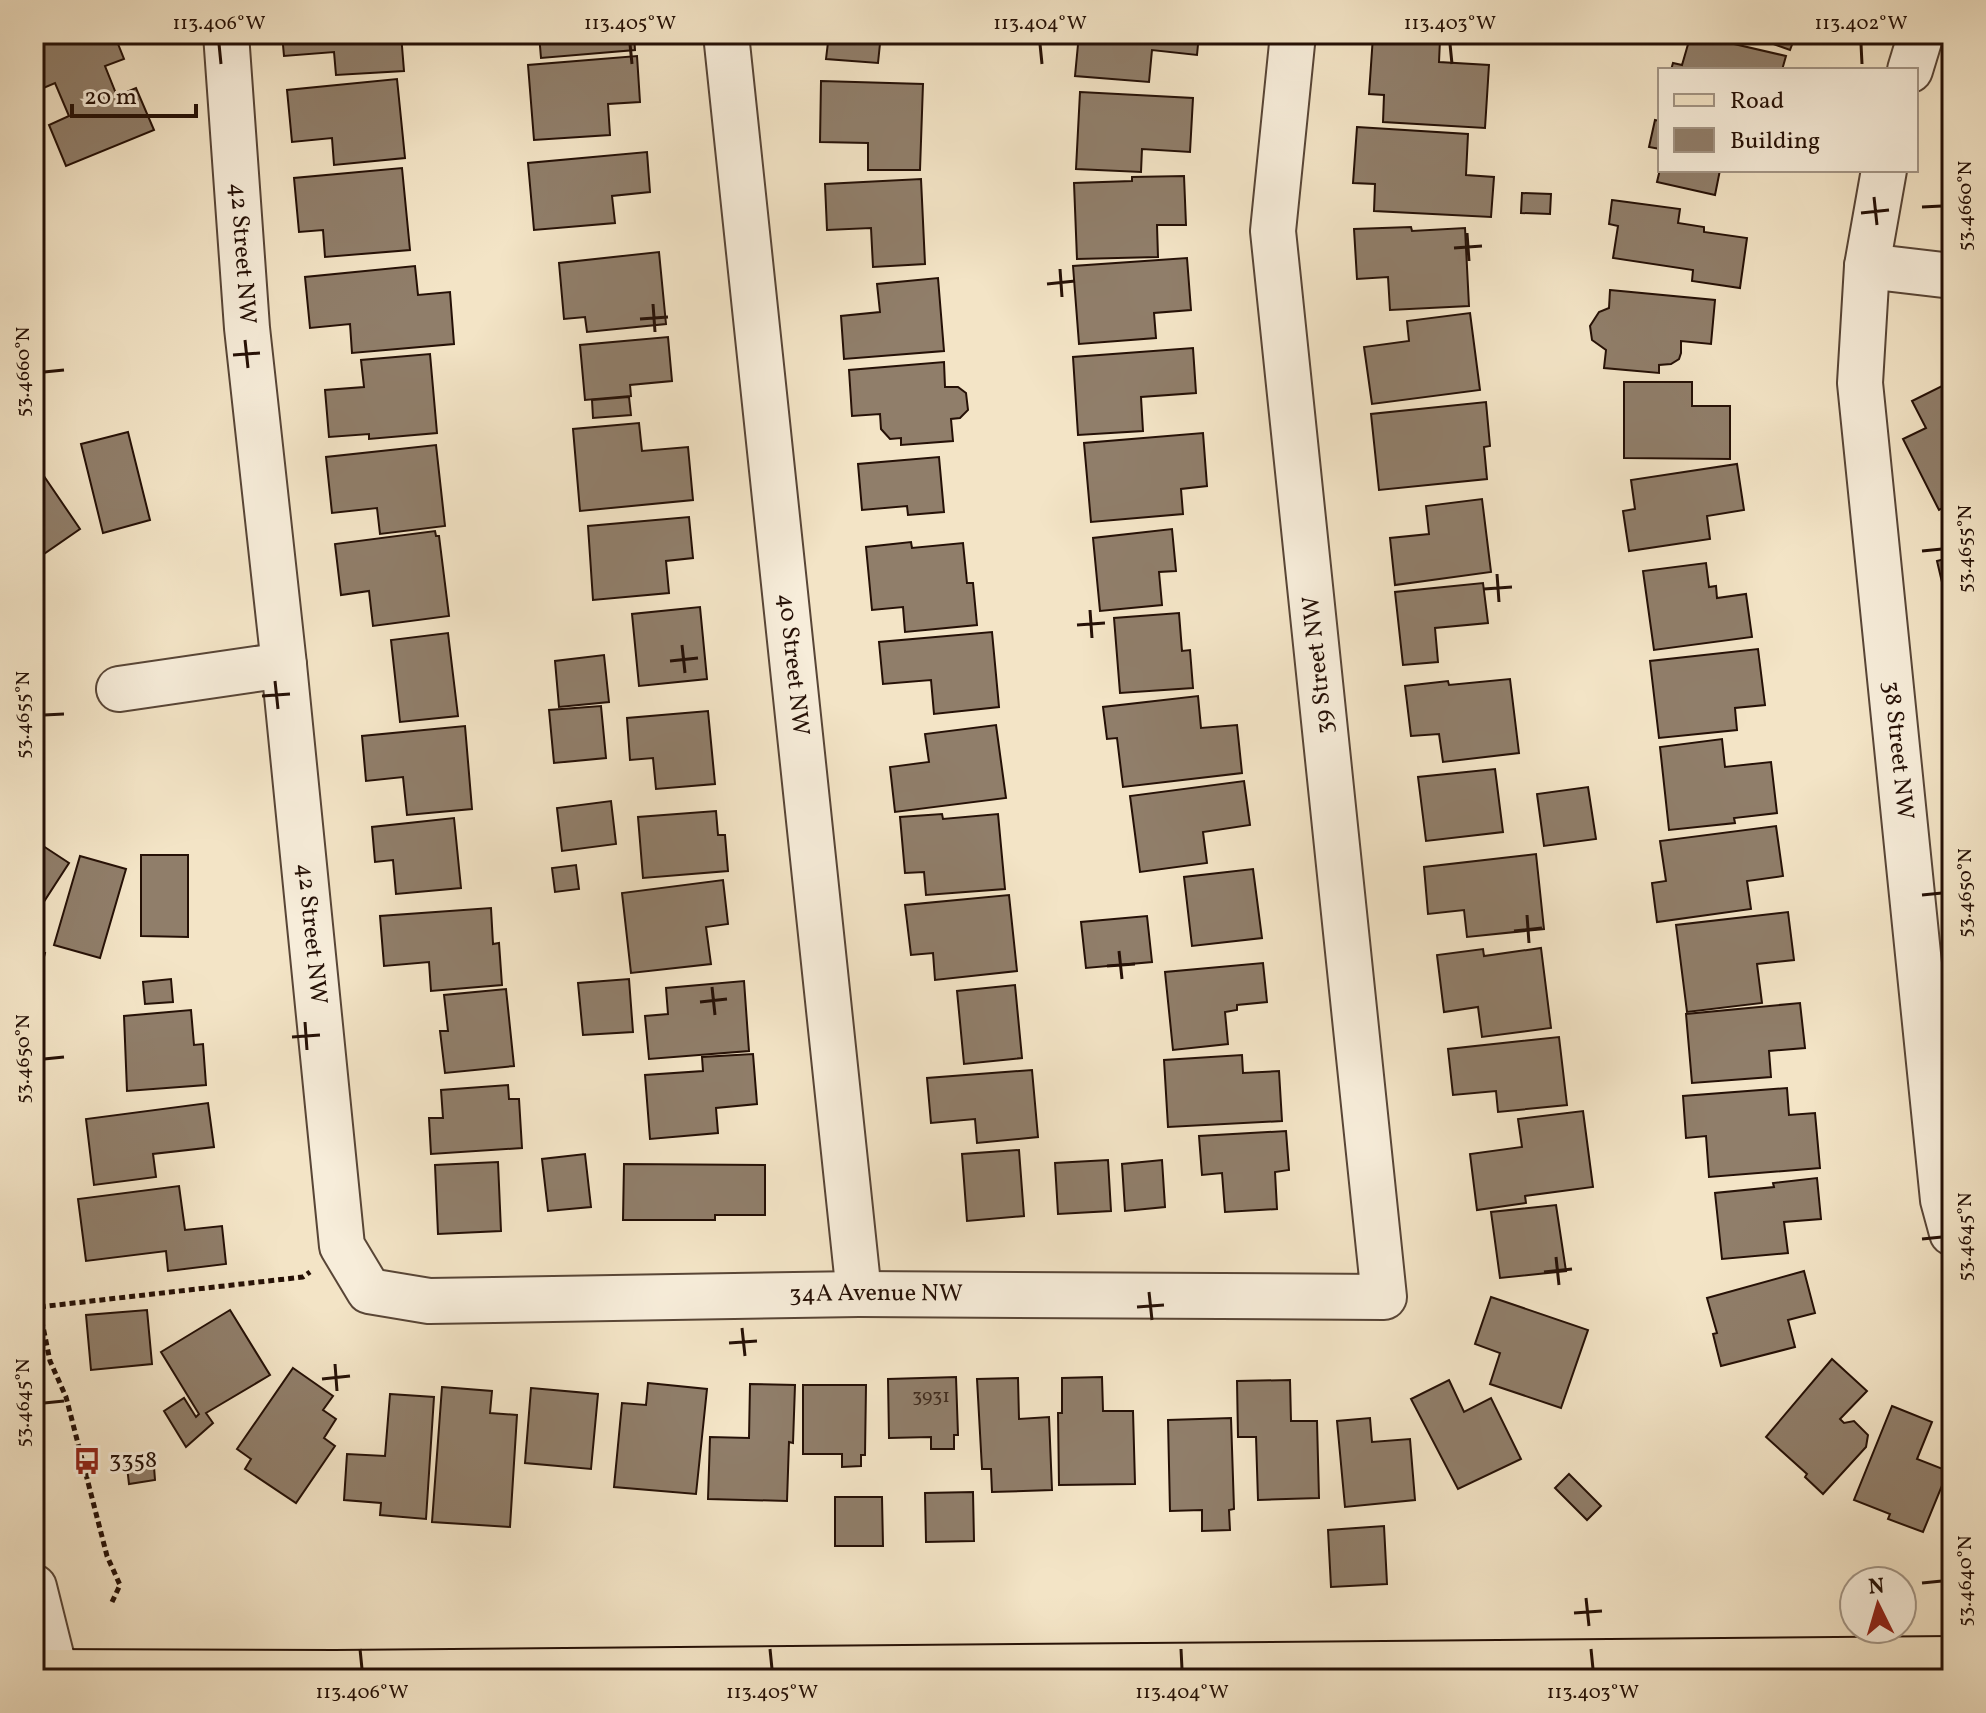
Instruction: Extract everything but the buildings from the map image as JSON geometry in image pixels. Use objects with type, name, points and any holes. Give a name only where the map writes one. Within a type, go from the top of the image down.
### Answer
[{"type":"main road","points":[[49,1674],[1952,1659]]},
{"type":"street","name":"42 Street NW","points":[[226,34],[247,328],[342,1246],[369,1291]]},
{"type":"street","name":"40 Street NW","points":[[726,34],[859,1294]]},
{"type":"street","name":"39 Street NW","points":[[1293,34],[1273,231],[1384,1297]]},
{"type":"street","points":[[1911,68],[1921,34]]},
{"type":"street","name":"38 Street NW","points":[[1884,172],[1867,266],[1860,383],[1943,1200],[1952,1233]]},
{"type":"street","points":[[1867,266],[1952,276]]},
{"type":"street","points":[[119,689],[284,665]]},
{"type":"street","name":"34A Avenue NW","points":[[369,1291],[429,1301],[859,1294],[1384,1297]]},
{"type":"street","points":[[34,1587],[49,1674]]},
{"type":"path","points":[[112,1602],[120,1585],[107,1556],[66,1397],[50,1361],[39,1307],[303,1277],[342,1246]]},
{"type":"place","name":"3358","points":[[87,1461]]}]
